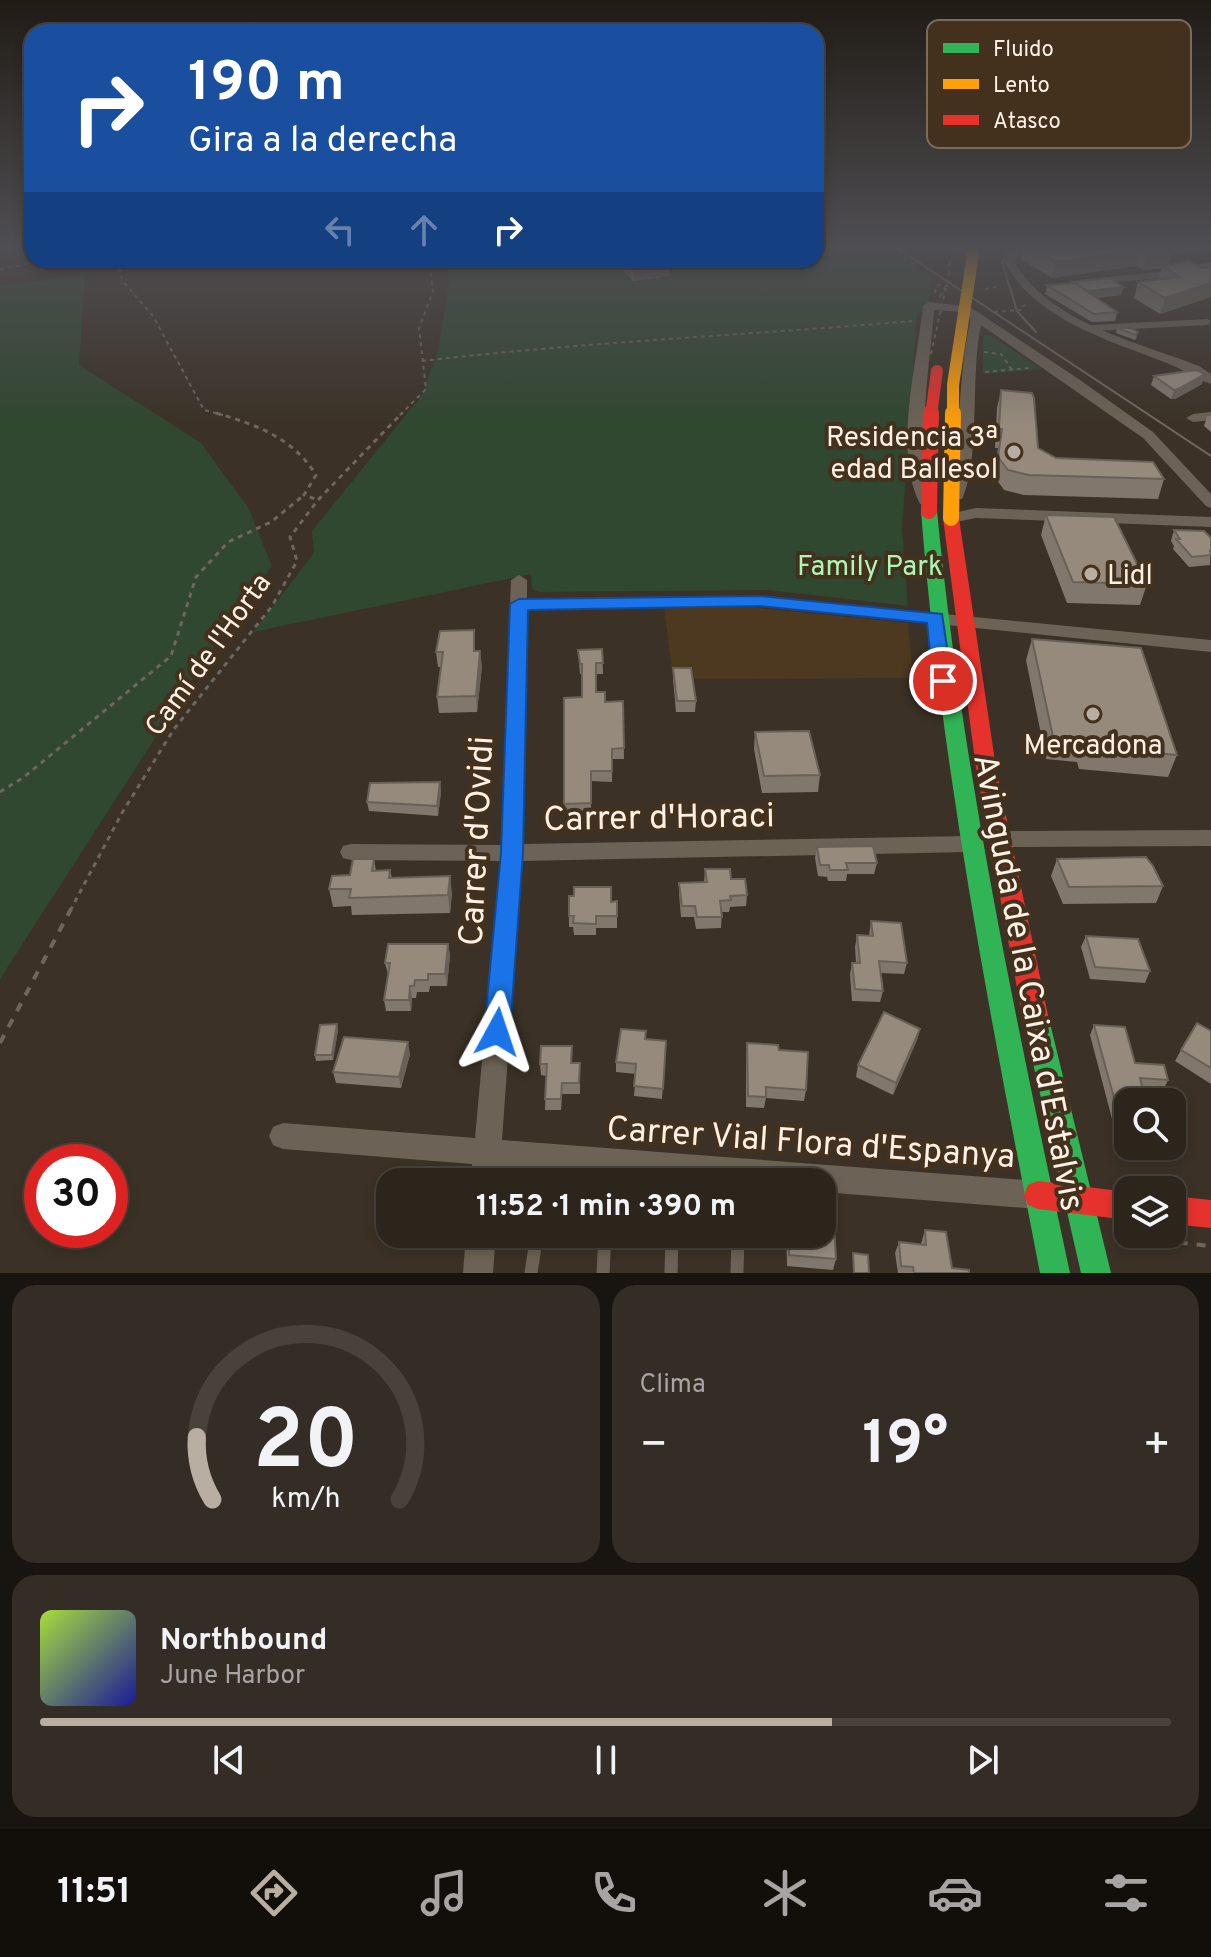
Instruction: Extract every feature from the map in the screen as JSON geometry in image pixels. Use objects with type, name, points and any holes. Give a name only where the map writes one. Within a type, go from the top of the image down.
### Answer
[{"type":"main road","name":"Avinguda de la Caixa d'Estalvis","points":[[949,307],[941,338],[931,411],[929,511],[935,618],[968,844],[1055,1273]]},
{"type":"main road","name":"Avinguda de la Caixa d'Estalvis","points":[[958,307],[948,442],[951,518],[961,620],[979,747],[1096,1273]]},
{"type":"main road","name":"Carrer Vial Flora d'Espanya","points":[[1038,1195],[1114,1204]]},
{"type":"main road","points":[[1186,1211],[1211,1214]]},
{"type":"street","points":[[1054,307],[1093,328],[1194,369],[1211,380]]},
{"type":"street","name":"Avinguda de la Caixa d'Estalvis","points":[[928,309],[914,436],[917,478],[929,511]]},
{"type":"street","points":[[928,309],[966,309],[984,320],[1148,435],[1211,503]]},
{"type":"street","name":"Avinguda de la Caixa d'Estalvis","points":[[951,518],[964,468],[969,352],[984,320]]},
{"type":"street","points":[[1193,418],[1211,416]]},
{"type":"street","points":[[951,518],[976,513],[1211,522]]},
{"type":"street","name":"Carrer d'Ovidi","points":[[487,1152],[512,853],[519,580]]},
{"type":"street","points":[[519,604],[760,601],[1211,646]]},
{"type":"street","points":[[998,839],[1211,838]]},
{"type":"street","name":"Carrer d'Horaci","points":[[351,852],[512,853],[968,844]]},
{"type":"street","name":"Carrer Vial Flora d'Espanya","points":[[283,1136],[1038,1195]]},
{"type":"street","points":[[486,1168],[487,1152]]},
{"type":"street","points":[[478,1273],[480,1248]]},
{"type":"lane","points":[[1093,328],[1207,322]]},
{"type":"lane","points":[[531,1273],[535,1248]]},
{"type":"lane","points":[[603,1273],[604,1248]]},
{"type":"lane","points":[[671,1273],[672,1248]]},
{"type":"lane","points":[[737,1273],[738,1248]]},
{"type":"path","points":[[0,792],[24,777],[171,656],[196,577],[228,542],[271,522],[304,495],[316,475],[306,455],[278,436],[204,410],[146,307]]},
{"type":"path","name":"Camí de l'Horta","points":[[0,1043],[122,813],[174,729],[272,606],[297,561],[290,537],[318,500],[417,402],[426,389],[419,328],[427,307]]},
{"type":"path","points":[[930,362],[942,307]]},
{"type":"path","points":[[984,320],[1006,310],[1021,310],[1020,307]]},
{"type":"path","points":[[422,361],[543,347],[597,346],[735,332],[902,323],[923,317],[928,309]]},
{"type":"path","points":[[983,352],[1001,354],[1012,370]]},
{"type":"path","points":[[981,373],[1040,367]]},
{"type":"path","points":[[304,495],[318,500]]},
{"type":"path","points":[[1113,1235],[1211,1246]]},
{"type":"shaded area","points":[[729,605],[908,623],[913,678],[673,679],[664,607]]},
{"type":"green space","points":[[0,307],[83,307],[79,365],[201,443],[249,509],[272,566],[211,651],[0,979]]},
{"type":"green space","name":"Family Park","points":[[445,307],[928,307],[928,311],[917,313],[902,529],[908,606],[768,590],[539,592],[532,589],[531,574],[253,632],[314,553],[312,531],[422,395],[438,351]]},
{"type":"green space","points":[[983,335],[989,335],[1042,369],[983,374]]},
{"type":"building","points":[[1083,307],[1110,307],[1117,312],[1094,314]]},
{"type":"building","points":[[1117,328],[1131,328],[1138,332],[1136,335]]},
{"type":"building","points":[[1196,370],[1205,374],[1174,390],[1154,376]]},
{"type":"building","points":[[1001,390],[1032,393],[1038,448],[1056,458],[1153,462],[1164,479],[1029,475],[1008,470],[998,457],[1002,429],[999,429]]},
{"type":"building","points":[[1046,515],[1114,517],[1147,584],[1073,582]]},
{"type":"building","points":[[1174,530],[1204,531],[1211,538],[1211,555],[1192,557],[1176,539],[1180,539]]},
{"type":"building","points":[[474,630],[474,651],[480,651],[476,696],[437,697],[443,652],[436,652],[440,631]]},
{"type":"building","name":"Mercadona","points":[[1032,639],[1141,648],[1177,755],[1086,746],[1085,739],[1053,737]]},
{"type":"building","points":[[602,649],[603,663],[596,663],[596,692],[605,692],[605,702],[623,701],[624,748],[612,749],[612,771],[591,771],[591,803],[564,804],[564,698],[582,697],[582,664],[578,650]]},
{"type":"building","points":[[673,668],[691,668],[696,701],[677,701]]},
{"type":"building","points":[[809,731],[820,775],[764,776],[755,732]]},
{"type":"building","points":[[440,782],[437,806],[367,802],[370,783]]},
{"type":"building","points":[[873,846],[877,863],[846,863],[848,870],[830,870],[829,865],[820,865],[817,847]]},
{"type":"building","points":[[1146,857],[1163,886],[1069,887],[1057,859]]},
{"type":"building","points":[[353,859],[374,859],[372,871],[390,870],[389,878],[450,876],[448,895],[349,898],[351,889],[329,889],[332,876],[350,875]]},
{"type":"building","points":[[705,869],[730,869],[731,879],[745,879],[747,895],[730,896],[731,900],[720,901],[722,917],[697,917],[695,906],[682,906],[679,883],[707,882]]},
{"type":"building","points":[[574,887],[611,887],[611,902],[617,901],[617,916],[596,916],[596,924],[573,923],[574,916],[569,916],[569,896],[574,896]]},
{"type":"building","points":[[871,921],[901,923],[907,963],[879,961],[883,991],[855,989],[852,963],[860,963],[857,935],[873,936]]},
{"type":"building","points":[[1086,936],[1138,939],[1150,971],[1095,967]]},
{"type":"building","points":[[388,944],[448,944],[445,974],[428,974],[428,980],[415,980],[414,986],[410,986],[409,1000],[384,1000],[390,963],[385,963]]},
{"type":"building","points":[[884,1012],[920,1029],[896,1083],[858,1065]]},
{"type":"building","points":[[1197,1023],[1211,1031],[1211,1068],[1181,1050]]},
{"type":"building","points":[[337,1024],[332,1055],[315,1055],[320,1025]]},
{"type":"building","points":[[1094,1025],[1125,1027],[1135,1063],[1164,1065],[1168,1080],[1140,1078],[1142,1088],[1114,1088],[1114,1098]]},
{"type":"building","points":[[621,1029],[646,1031],[645,1039],[666,1041],[663,1089],[634,1086],[636,1064],[616,1062]]},
{"type":"building","points":[[344,1037],[408,1042],[399,1077],[333,1072]]},
{"type":"building","points":[[747,1043],[778,1045],[779,1050],[808,1052],[806,1090],[766,1087],[766,1097],[748,1096]]},
{"type":"building","points":[[541,1046],[572,1046],[571,1063],[580,1063],[579,1083],[562,1083],[561,1099],[545,1099],[547,1064],[540,1064]]},
{"type":"building","points":[[925,1230],[946,1232],[952,1268],[969,1270],[969,1273],[914,1273],[913,1267],[901,1266],[899,1242],[926,1245]]},
{"type":"building","points":[[789,1248],[835,1248],[836,1259],[789,1255]]},
{"type":"building","points":[[853,1253],[868,1255],[869,1273],[854,1273]]},
{"type":"tram line","points":[[987,307],[1211,456]]},
{"type":"tram line","points":[[1016,307],[1036,332]]},
{"type":"traffic: fast","points":[[929,511],[937,607],[963,799],[997,989],[1055,1273]]},
{"type":"traffic: fast","points":[[1035,1015],[1096,1273]]},
{"type":"traffic: jam","points":[[929,511],[931,411],[937,371]]},
{"type":"traffic: jam","points":[[951,518],[986,768],[1035,1015]]},
{"type":"traffic: jam","points":[[1038,1195],[1114,1204]]},
{"type":"traffic: jam","points":[[1186,1211],[1211,1214]]},
{"type":"traffic: slow","points":[[951,518],[953,385],[965,307]]},
{"type":"place","name":"Residencia 3ª edad Ballesol","points":[[1014,452]]},
{"type":"place","name":"Lidl","points":[[1091,574]]},
{"type":"place","name":"Mercadona","points":[[1093,714]]},
{"type":"route","points":[[497,1032],[512,853],[519,604],[732,600],[935,618],[943,681]]}]
